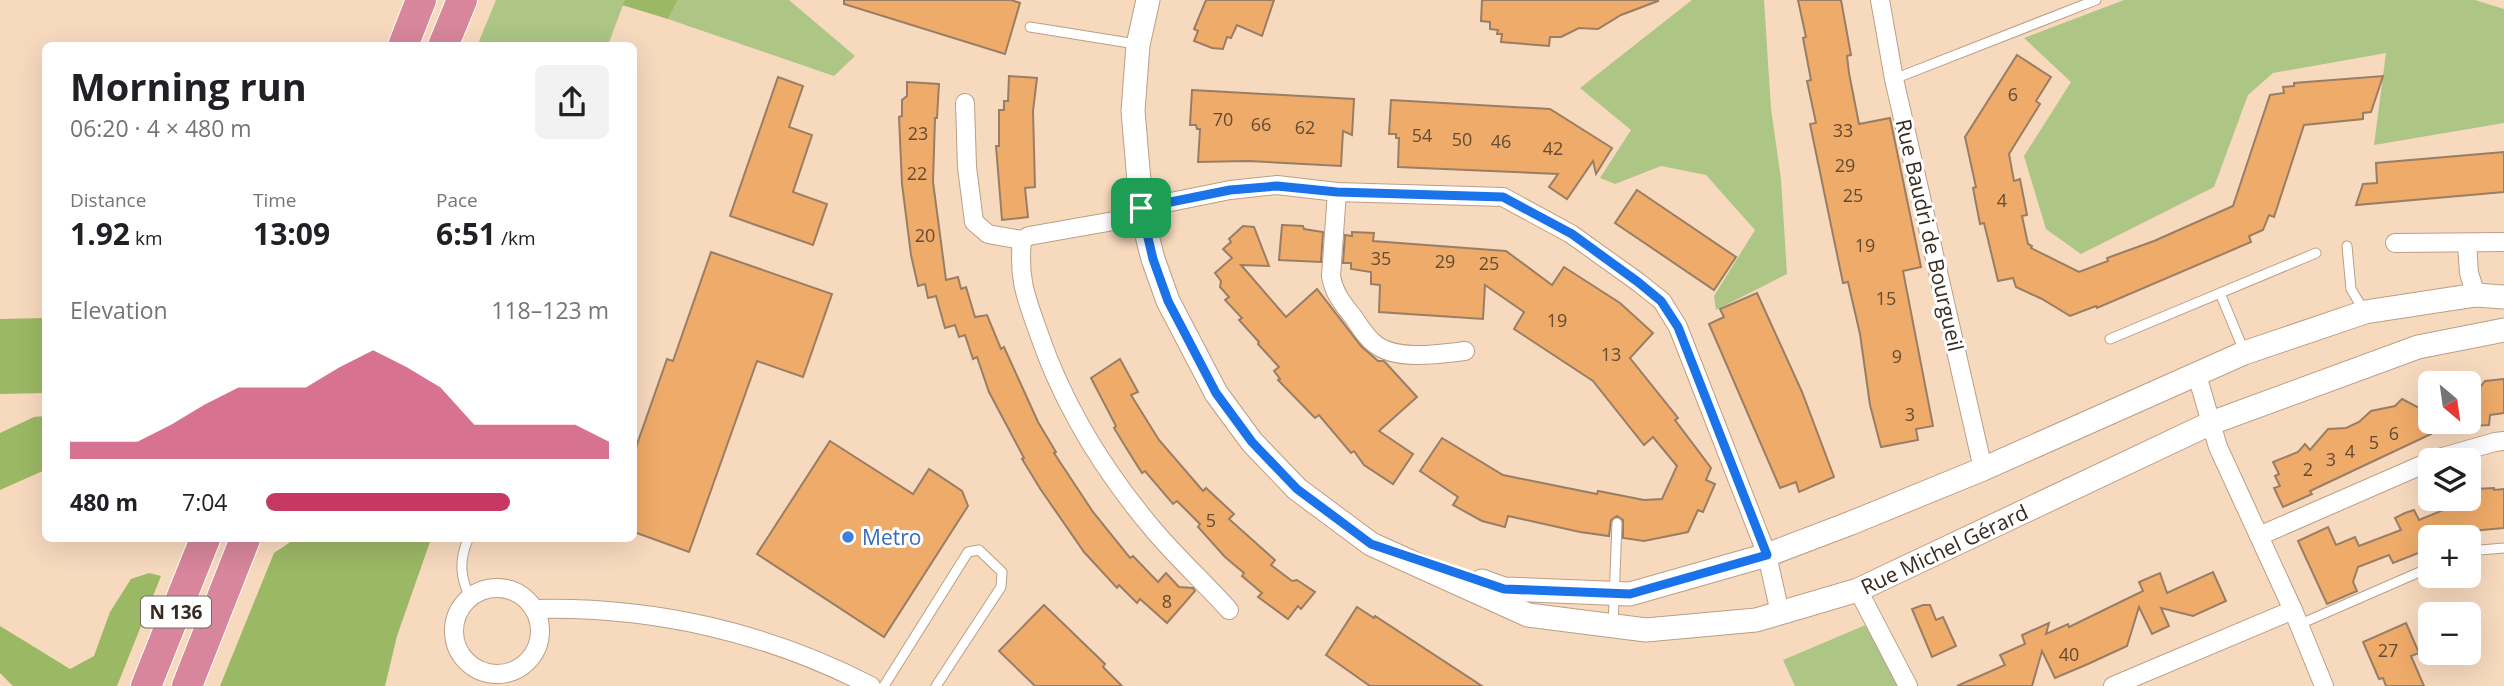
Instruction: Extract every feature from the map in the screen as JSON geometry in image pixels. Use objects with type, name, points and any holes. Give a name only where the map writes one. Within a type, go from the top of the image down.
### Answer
[{"type":"highway","points":[[405,42],[421,0]]},
{"type":"highway","points":[[445,42],[462,0]]},
{"type":"highway","name":"N 136","points":[[146,686],[204,542]]},
{"type":"highway","name":"N 136","points":[[187,686],[244,542]]},
{"type":"street","name":"Rue Michel Gérard","points":[[1148,0],[1138,45],[1133,111],[1141,212],[1153,259],[1168,301],[1216,393],[1252,442],[1297,489],[1371,544],[1528,615],[1646,630],[1756,620],[1780,613],[1858,590],[2211,423],[2418,347],[2504,330]]},
{"type":"street","name":"Rue Baudri de Bourgueil","points":[[1880,0],[1894,79],[1983,469]]},
{"type":"street","points":[[965,103],[967,167],[974,222],[988,234],[1022,240],[1029,236],[1230,190],[1277,186],[1337,192],[1503,197],[1572,234],[1661,301],[1678,327],[1767,555],[1780,613]]},
{"type":"street","points":[[1337,192],[1331,276],[1333,288],[1370,339],[1377,346],[1391,352],[1420,355],[1465,351]]},
{"type":"street","points":[[1022,240],[1021,282],[1044,349],[1083,430],[1122,491],[1152,529],[1229,610]]},
{"type":"street","points":[[2395,243],[2504,242]]},
{"type":"street","points":[[2467,243],[2469,273],[2476,295]]},
{"type":"street","name":"Rue Michel Gérard","points":[[1371,544],[1504,589],[1630,594],[1767,555],[1983,469],[2244,353],[2365,312],[2476,295],[2504,297]]},
{"type":"street","points":[[2197,375],[2218,447],[2296,617],[2324,686]]},
{"type":"street","points":[[2475,448],[2504,442]]},
{"type":"street","points":[[2259,536],[2418,467]]},
{"type":"street","points":[[486,589],[505,589],[522,596],[534,609],[539,621],[538,646],[522,666],[511,672],[495,675],[480,672],[467,663],[458,651],[454,636],[460,608],[470,598],[486,589]]},
{"type":"street","points":[[1858,590],[1908,686]]},
{"type":"street","points":[[534,609],[584,608],[689,621],[747,635],[836,668],[871,686]]},
{"type":"street","points":[[2113,686],[2296,617]]},
{"type":"lane","points":[[1894,79],[2096,0]]},
{"type":"lane","points":[[1030,27],[1138,45]]},
{"type":"lane","points":[[2347,246],[2351,289],[2365,312]]},
{"type":"lane","points":[[2110,339],[2316,253]]},
{"type":"lane","points":[[2220,293],[2244,353]]},
{"type":"lane","points":[[1613,626],[1617,523]]},
{"type":"lane","points":[[467,542],[460,571],[470,598]]},
{"type":"lane","points":[[2481,550],[2504,548]]},
{"type":"lane","points":[[884,686],[968,552],[979,550],[1002,572],[1002,587],[936,686]]},
{"type":"lane","points":[[2296,617],[2418,572]]},
{"type":"green space","points":[[496,0],[625,0],[609,42],[479,42]]},
{"type":"green space","points":[[625,0],[678,0],[668,19],[622,5]]},
{"type":"green space","points":[[678,0],[789,0],[855,56],[834,76],[668,19]]},
{"type":"green space","points":[[1692,0],[1764,0],[1771,109],[1781,179],[1787,274],[1716,310],[1714,296],[1755,230],[1706,175],[1661,166],[1615,184],[1600,178],[1631,130],[1580,88]]},
{"type":"green space","points":[[2124,0],[2475,0],[2504,9],[2504,123],[2374,145],[2386,53],[2273,73],[2248,95],[2214,187],[2081,254],[2046,229],[2024,156],[2071,82],[2024,38]]},
{"type":"green space","points":[[42,318],[42,393],[0,394],[0,319]]},
{"type":"green space","points":[[42,416],[42,471],[0,490],[0,433],[34,417]]},
{"type":"green space","points":[[290,542],[430,542],[397,636],[385,686],[220,686],[274,553]]},
{"type":"green space","points":[[149,573],[161,576],[117,686],[13,686],[0,673],[0,626],[70,669],[94,656],[110,612],[131,579]]},
{"type":"green space","points":[[1868,624],[1897,686],[1795,686],[1783,660]]},
{"type":"building","points":[[844,0],[1011,0],[1020,3],[1005,54],[844,4]]},
{"type":"building","points":[[1206,0],[1274,0],[1262,36],[1237,25],[1231,38],[1227,37],[1223,49],[1194,41],[1198,31],[1194,29]]},
{"type":"building","points":[[1482,0],[1658,1],[1621,15],[1598,29],[1579,28],[1561,37],[1550,37],[1549,46],[1501,42],[1502,34],[1497,34],[1498,30],[1490,29],[1490,22],[1481,21]]},
{"type":"building","points":[[1798,0],[1841,0],[1851,55],[1847,56],[1849,73],[1859,124],[1890,118],[1921,267],[1903,271],[1933,426],[1916,429],[1918,440],[1881,447],[1870,405],[1860,334],[1848,282],[1843,283],[1810,124],[1816,123],[1807,81],[1811,80]]},
{"type":"building","points":[[2017,55],[2051,77],[2036,101],[2040,104],[2009,154],[2014,181],[2020,179],[2027,215],[2022,216],[2028,244],[2079,272],[2233,206],[2270,95],[2284,93],[2283,87],[2294,86],[2294,83],[2383,76],[2371,112],[2363,113],[2363,119],[2304,125],[2274,217],[2269,215],[2263,230],[2249,236],[2251,242],[2097,308],[2096,306],[2070,316],[2016,287],[2013,278],[1998,281],[1984,223],[1980,224],[1973,188],[1976,187],[1965,137]]},
{"type":"building","points":[[1009,76],[1037,78],[1033,111],[1035,187],[1025,188],[1028,217],[1002,220],[996,146],[999,146],[999,110],[1004,110],[1004,101],[1008,101]]},
{"type":"building","points":[[778,77],[803,86],[789,127],[812,135],[793,192],[827,204],[813,245],[730,216]]},
{"type":"building","points":[[907,82],[939,84],[933,182],[946,280],[958,277],[961,289],[966,287],[975,317],[987,315],[1001,349],[1004,347],[1038,422],[1056,452],[1054,453],[1093,512],[1130,558],[1133,556],[1158,582],[1166,573],[1179,587],[1193,588],[1195,591],[1167,623],[1140,599],[1137,603],[1119,585],[1117,588],[1084,552],[1022,459],[1024,458],[989,392],[977,357],[973,359],[965,335],[959,337],[955,325],[945,328],[936,296],[928,298],[925,284],[918,286],[911,255],[902,184],[899,117],[902,116],[902,100],[907,96]]},
{"type":"building","points":[[1192,90],[1354,99],[1352,135],[1343,131],[1341,166],[1249,161],[1198,162],[1200,129],[1197,129],[1196,125],[1190,125]]},
{"type":"building","points":[[1391,100],[1550,109],[1612,148],[1596,174],[1593,161],[1567,199],[1549,187],[1558,174],[1398,167],[1399,138],[1396,138],[1396,134],[1389,134]]},
{"type":"building","points":[[2504,152],[2504,192],[2356,205],[2363,184],[2377,183],[2376,163]]},
{"type":"building","points":[[1637,190],[1736,257],[1714,290],[1615,223]]},
{"type":"building","points":[[1282,225],[1303,226],[1304,229],[1323,232],[1321,262],[1279,260]]},
{"type":"building","points":[[1243,226],[1254,227],[1269,266],[1241,265],[1286,317],[1317,289],[1361,346],[1378,361],[1384,361],[1417,397],[1379,431],[1413,454],[1393,484],[1364,465],[1319,415],[1315,418],[1278,380],[1280,379],[1274,371],[1279,367],[1225,300],[1229,297],[1220,287],[1221,281],[1215,273],[1232,258],[1223,249]]},
{"type":"building","points":[[1352,232],[1374,233],[1373,241],[1506,251],[1552,285],[1564,267],[1620,303],[1653,333],[1630,358],[1678,418],[1675,420],[1711,468],[1706,480],[1715,484],[1703,512],[1698,510],[1688,532],[1644,541],[1623,538],[1623,520],[1617,516],[1611,520],[1609,536],[1508,516],[1505,527],[1482,521],[1453,505],[1458,497],[1420,471],[1442,438],[1503,475],[1597,494],[1598,491],[1644,500],[1662,499],[1677,466],[1653,437],[1644,445],[1593,381],[1514,329],[1524,312],[1485,285],[1483,319],[1379,312],[1380,285],[1371,284],[1371,272],[1351,269],[1351,263],[1343,263],[1345,235],[1352,236]]},
{"type":"building","points":[[711,252],[832,294],[803,377],[757,361],[689,552],[637,533],[637,444],[667,359],[673,361]]},
{"type":"building","points":[[1757,293],[1802,392],[1834,477],[1799,492],[1796,482],[1780,488],[1709,324],[1724,317],[1720,309]]},
{"type":"building","points":[[1120,359],[1138,392],[1131,395],[1159,440],[1203,491],[1206,488],[1234,514],[1229,519],[1275,560],[1271,565],[1292,581],[1297,580],[1315,592],[1301,609],[1298,606],[1288,619],[1258,597],[1262,593],[1242,576],[1244,573],[1225,557],[1198,527],[1200,524],[1177,501],[1173,504],[1145,471],[1142,473],[1114,428],[1116,426],[1091,378]]},
{"type":"building","points":[[2504,379],[2504,413],[2490,415],[2489,425],[2482,425],[2482,385],[2485,381]]},
{"type":"building","points":[[2402,399],[2418,407],[2418,434],[2431,434],[2310,491],[2312,494],[2283,507],[2274,488],[2280,486],[2275,476],[2279,474],[2273,462],[2298,452],[2305,444],[2310,450],[2328,429],[2346,428],[2359,422],[2371,411],[2395,406]]},
{"type":"building","name":"Metro","points":[[830,441],[913,494],[929,469],[962,491],[968,506],[884,637],[757,554]]},
{"type":"building","points":[[2481,489],[2504,489],[2504,528],[2481,530],[2481,525],[2418,525],[2418,553],[2393,563],[2389,555],[2358,567],[2353,582],[2357,591],[2327,604],[2298,541],[2328,527],[2336,545],[2355,537],[2359,546],[2401,530],[2395,518],[2414,510],[2419,520],[2441,511],[2481,511]]},
{"type":"building","points":[[2213,572],[2226,601],[2193,616],[2161,608],[2169,626],[2152,634],[2139,607],[2127,646],[2088,664],[2055,678],[2042,651],[2032,686],[1957,686],[2005,665],[2000,655],[2025,644],[2022,635],[2049,623],[2046,634],[2068,624],[2069,627],[2143,591],[2139,582],[2160,573],[2167,593]]},
{"type":"building","points":[[1044,605],[1105,664],[1103,667],[1122,686],[1035,686],[999,651]]},
{"type":"building","points":[[1930,605],[1936,620],[1943,617],[1956,646],[1932,657],[1912,609]]},
{"type":"building","points":[[1357,607],[1482,686],[1370,686],[1326,655]]},
{"type":"building","points":[[2406,623],[2418,651],[2418,653],[2411,656],[2424,686],[2386,686],[2383,678],[2379,679],[2363,642]]},
{"type":"place","name":"Metro","points":[[848,537]]},
{"type":"route","points":[[1277,186],[1337,192],[1503,197],[1572,234],[1661,301],[1678,327],[1767,555],[1630,594],[1504,589],[1371,544],[1297,489],[1252,442],[1216,393],[1168,301],[1153,259],[1141,208],[1230,190],[1277,186]]}]
